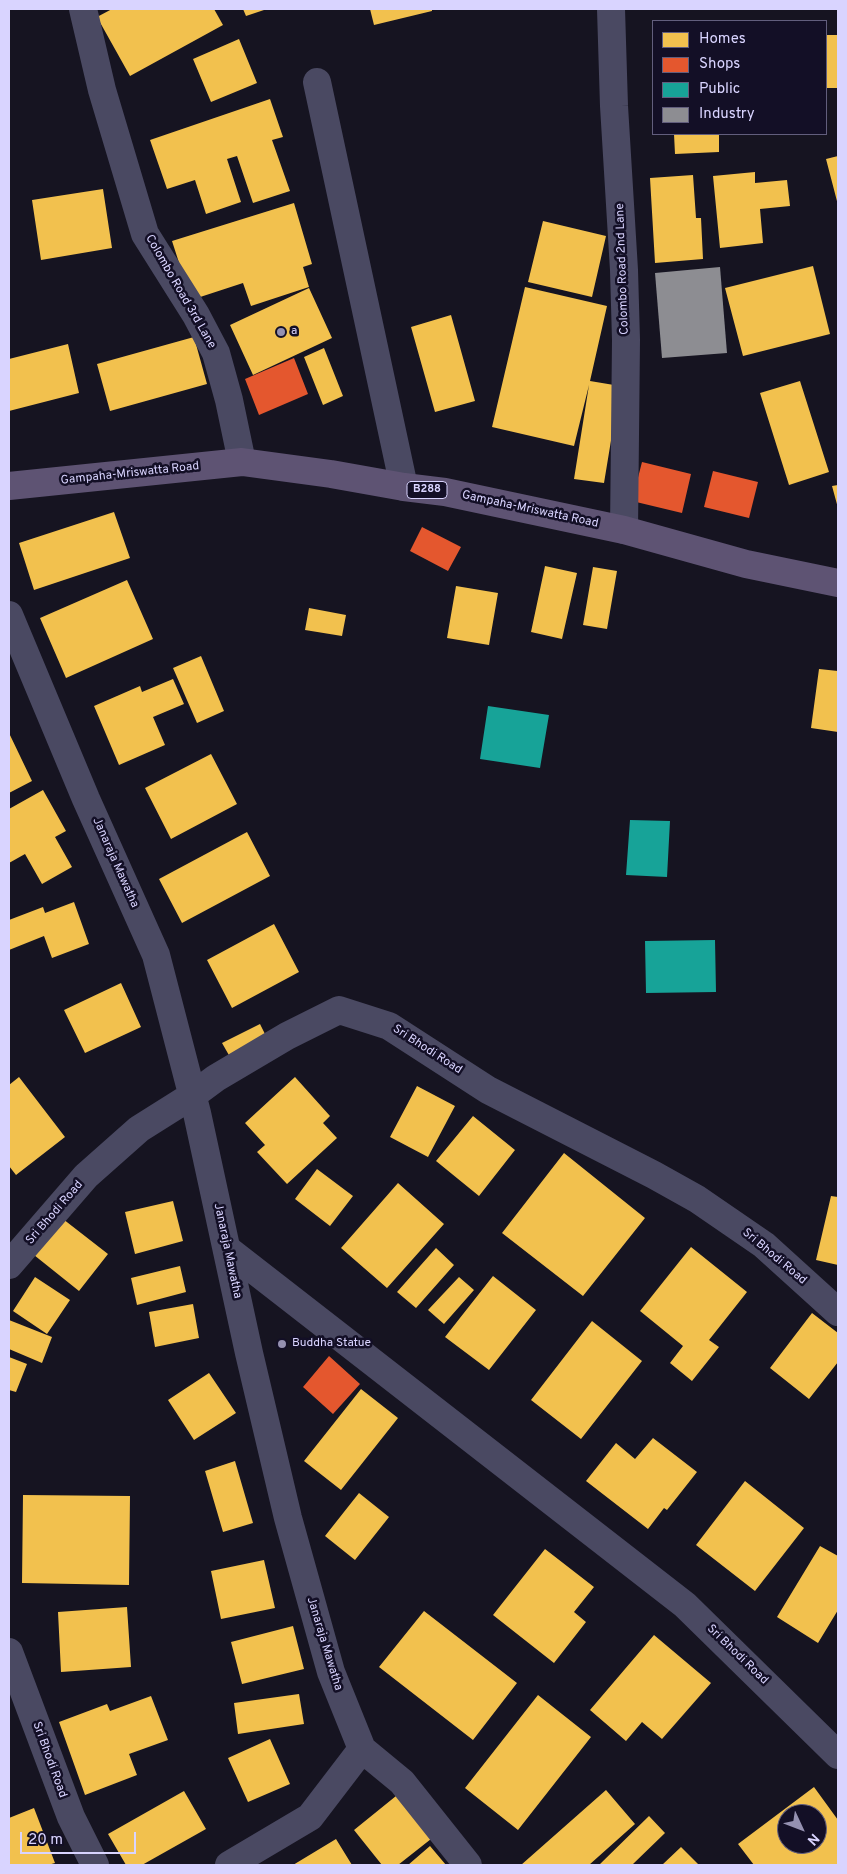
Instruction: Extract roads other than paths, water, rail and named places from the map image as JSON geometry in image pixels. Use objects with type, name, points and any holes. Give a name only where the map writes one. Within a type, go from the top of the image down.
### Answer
[{"type":"main road","name":"Gampaha-Mriswatta Road","points":[[9,486],[242,462],[446,492],[624,530],[746,564],[838,583]]},
{"type":"street","name":"Colombo Road 3rd Lane","points":[[83,9],[102,90],[145,234],[196,315],[216,353],[229,400],[242,462]]},
{"type":"street","name":"Colombo Road 2nd Lane","points":[[611,9],[626,340],[624,530]]},
{"type":"street","points":[[317,82],[404,487]]},
{"type":"street","name":"Janaraja Mawatha","points":[[9,615],[86,799],[156,956],[193,1095],[288,1518],[331,1672],[362,1748],[402,1782],[468,1865]]},
{"type":"street","name":"Sri Bhodi Road","points":[[9,1265],[92,1170],[139,1128],[193,1095],[216,1078],[287,1036],[339,1010],[389,1026],[488,1090],[697,1199],[764,1246],[838,1312]]},
{"type":"street","name":"Sri Bhodi Road","points":[[227,1249],[685,1605],[838,1755]]},
{"type":"street","name":"Sri Bhodi Road","points":[[9,1652],[71,1817],[95,1865]]},
{"type":"street","points":[[229,1865],[310,1817],[362,1748]]},
{"type":"place","name":"a","points":[[281,332]]},
{"type":"place","name":"Buddha Statue","points":[[282,1344]]}]
